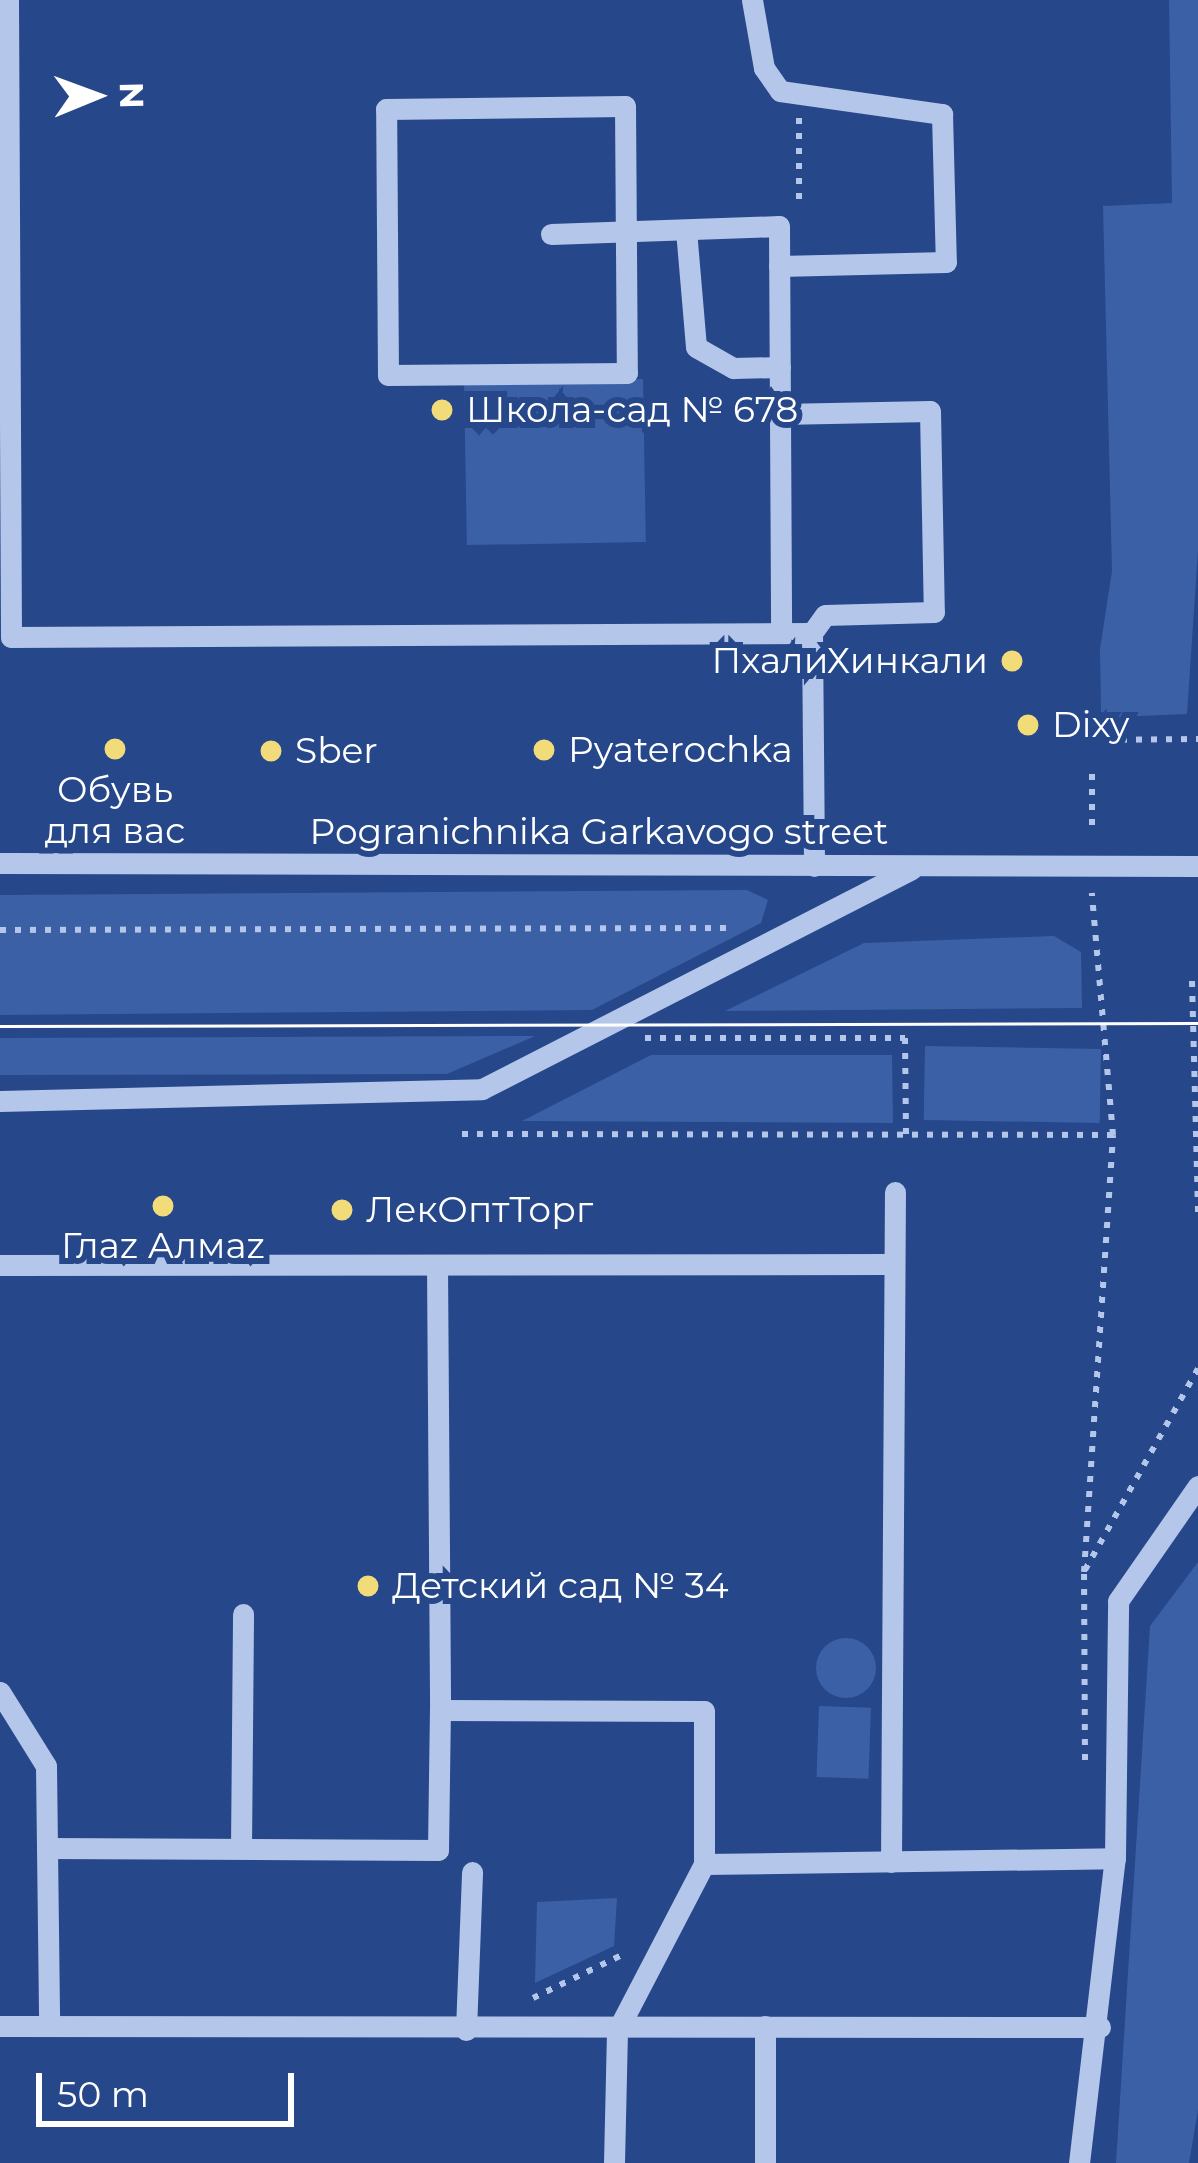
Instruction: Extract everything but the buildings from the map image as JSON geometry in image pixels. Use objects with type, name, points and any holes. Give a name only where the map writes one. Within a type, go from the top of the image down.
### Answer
[{"type":"street","points":[[8,0],[5,642],[812,633]]},
{"type":"street","points":[[752,0],[764,68],[798,98],[943,114],[946,262],[779,266]]},
{"type":"street","points":[[625,106],[626,234],[627,373],[388,375],[386,109],[625,106]]},
{"type":"street","points":[[551,235],[779,226],[781,632]]},
{"type":"street","points":[[686,230],[696,346],[733,368],[780,367]]},
{"type":"street","points":[[780,414],[930,411],[934,612],[825,615],[812,633],[814,866]]},
{"type":"street","name":"Pogranichnika Garkavogo street","points":[[0,863],[1198,866]]},
{"type":"street","points":[[0,1101],[482,1090],[915,867]]},
{"type":"street","points":[[891,1862],[888,1264],[895,1192]]},
{"type":"street","points":[[0,1265],[888,1264]]},
{"type":"street","points":[[48,1848],[438,1850],[437,1265]]},
{"type":"street","points":[[1079,2163],[1100,2027],[1115,1858],[1118,1600],[1198,1486]]},
{"type":"street","points":[[241,1848],[243,1614]]},
{"type":"street","points":[[0,1693],[46,1766],[49,2026]]},
{"type":"street","points":[[440,1710],[704,1711],[704,1864],[676,1929],[617,2031],[614,2163]]},
{"type":"street","points":[[704,1864],[1115,1858]]},
{"type":"street","points":[[466,2030],[472,1872]]},
{"type":"street","points":[[0,2026],[617,2031],[765,2026],[1100,2027]]},
{"type":"street","points":[[765,2026],[765,2163]]},
{"type":"path","points":[[779,226],[778,210],[799,209],[798,98]]},
{"type":"path","points":[[1091,740],[1198,739]]},
{"type":"path","points":[[1092,772],[1092,825]]},
{"type":"path","points":[[1085,1786],[1084,1572],[1113,1135],[1092,893]]},
{"type":"path","points":[[0,930],[728,925],[745,934]]},
{"type":"path","points":[[1192,981],[1198,1211]]},
{"type":"path","points":[[645,1038],[904,1038],[906,1139]]},
{"type":"path","points":[[462,1134],[906,1139],[1113,1135]]},
{"type":"path","points":[[1084,1572],[1198,1369]]},
{"type":"path","points":[[466,2030],[676,1929]]},
{"type":"shaded area","points":[[1169,0],[1198,0],[1198,551],[1187,714],[1117,717],[1101,713],[1100,649],[1112,571],[1103,206],[1172,203]]},
{"type":"shaded area","points":[[643,379],[646,542],[467,545],[464,382]]},
{"type":"shaded area","points":[[747,890],[768,900],[761,923],[592,1010],[0,1015],[0,895]]},
{"type":"shaded area","points":[[1054,936],[1081,952],[1082,1008],[725,1011],[864,943]]},
{"type":"shaded area","points":[[535,1036],[447,1074],[0,1075],[0,1038]]},
{"type":"shaded area","points":[[925,1046],[1101,1049],[1100,1123],[924,1120]]},
{"type":"shaded area","points":[[651,1055],[892,1055],[893,1123],[522,1121]]},
{"type":"shaded area","points":[[1198,1562],[1198,2110],[1189,2163],[1116,2163],[1150,1626]]},
{"type":"shaded area","points":[[846,1638],[867,1647],[876,1668],[867,1689],[846,1698],[825,1689],[816,1668],[825,1647]]},
{"type":"shaded area","points":[[819,1706],[871,1708],[868,1779],[817,1777]]},
{"type":"shaded area","points":[[617,1898],[614,1946],[535,1983],[537,1902]]},
{"type":"tram line","points":[[0,1026],[1198,1023]]},
{"type":"place","name":"Школа-сад № 678","points":[[442,410]]},
{"type":"place","name":"ПхалиХинкали","points":[[1012,661]]},
{"type":"place","name":"Dixy","points":[[1028,725]]},
{"type":"place","name":"Обувь для вас","points":[[115,749]]},
{"type":"place","name":"Pyaterochka","points":[[544,750]]},
{"type":"place","name":"Sber","points":[[271,751]]},
{"type":"place","name":"Глаz Алмаz","points":[[163,1206]]},
{"type":"place","name":"ЛекОптТорг","points":[[342,1210]]},
{"type":"place","name":"Детский сад № 34","points":[[368,1586]]}]
